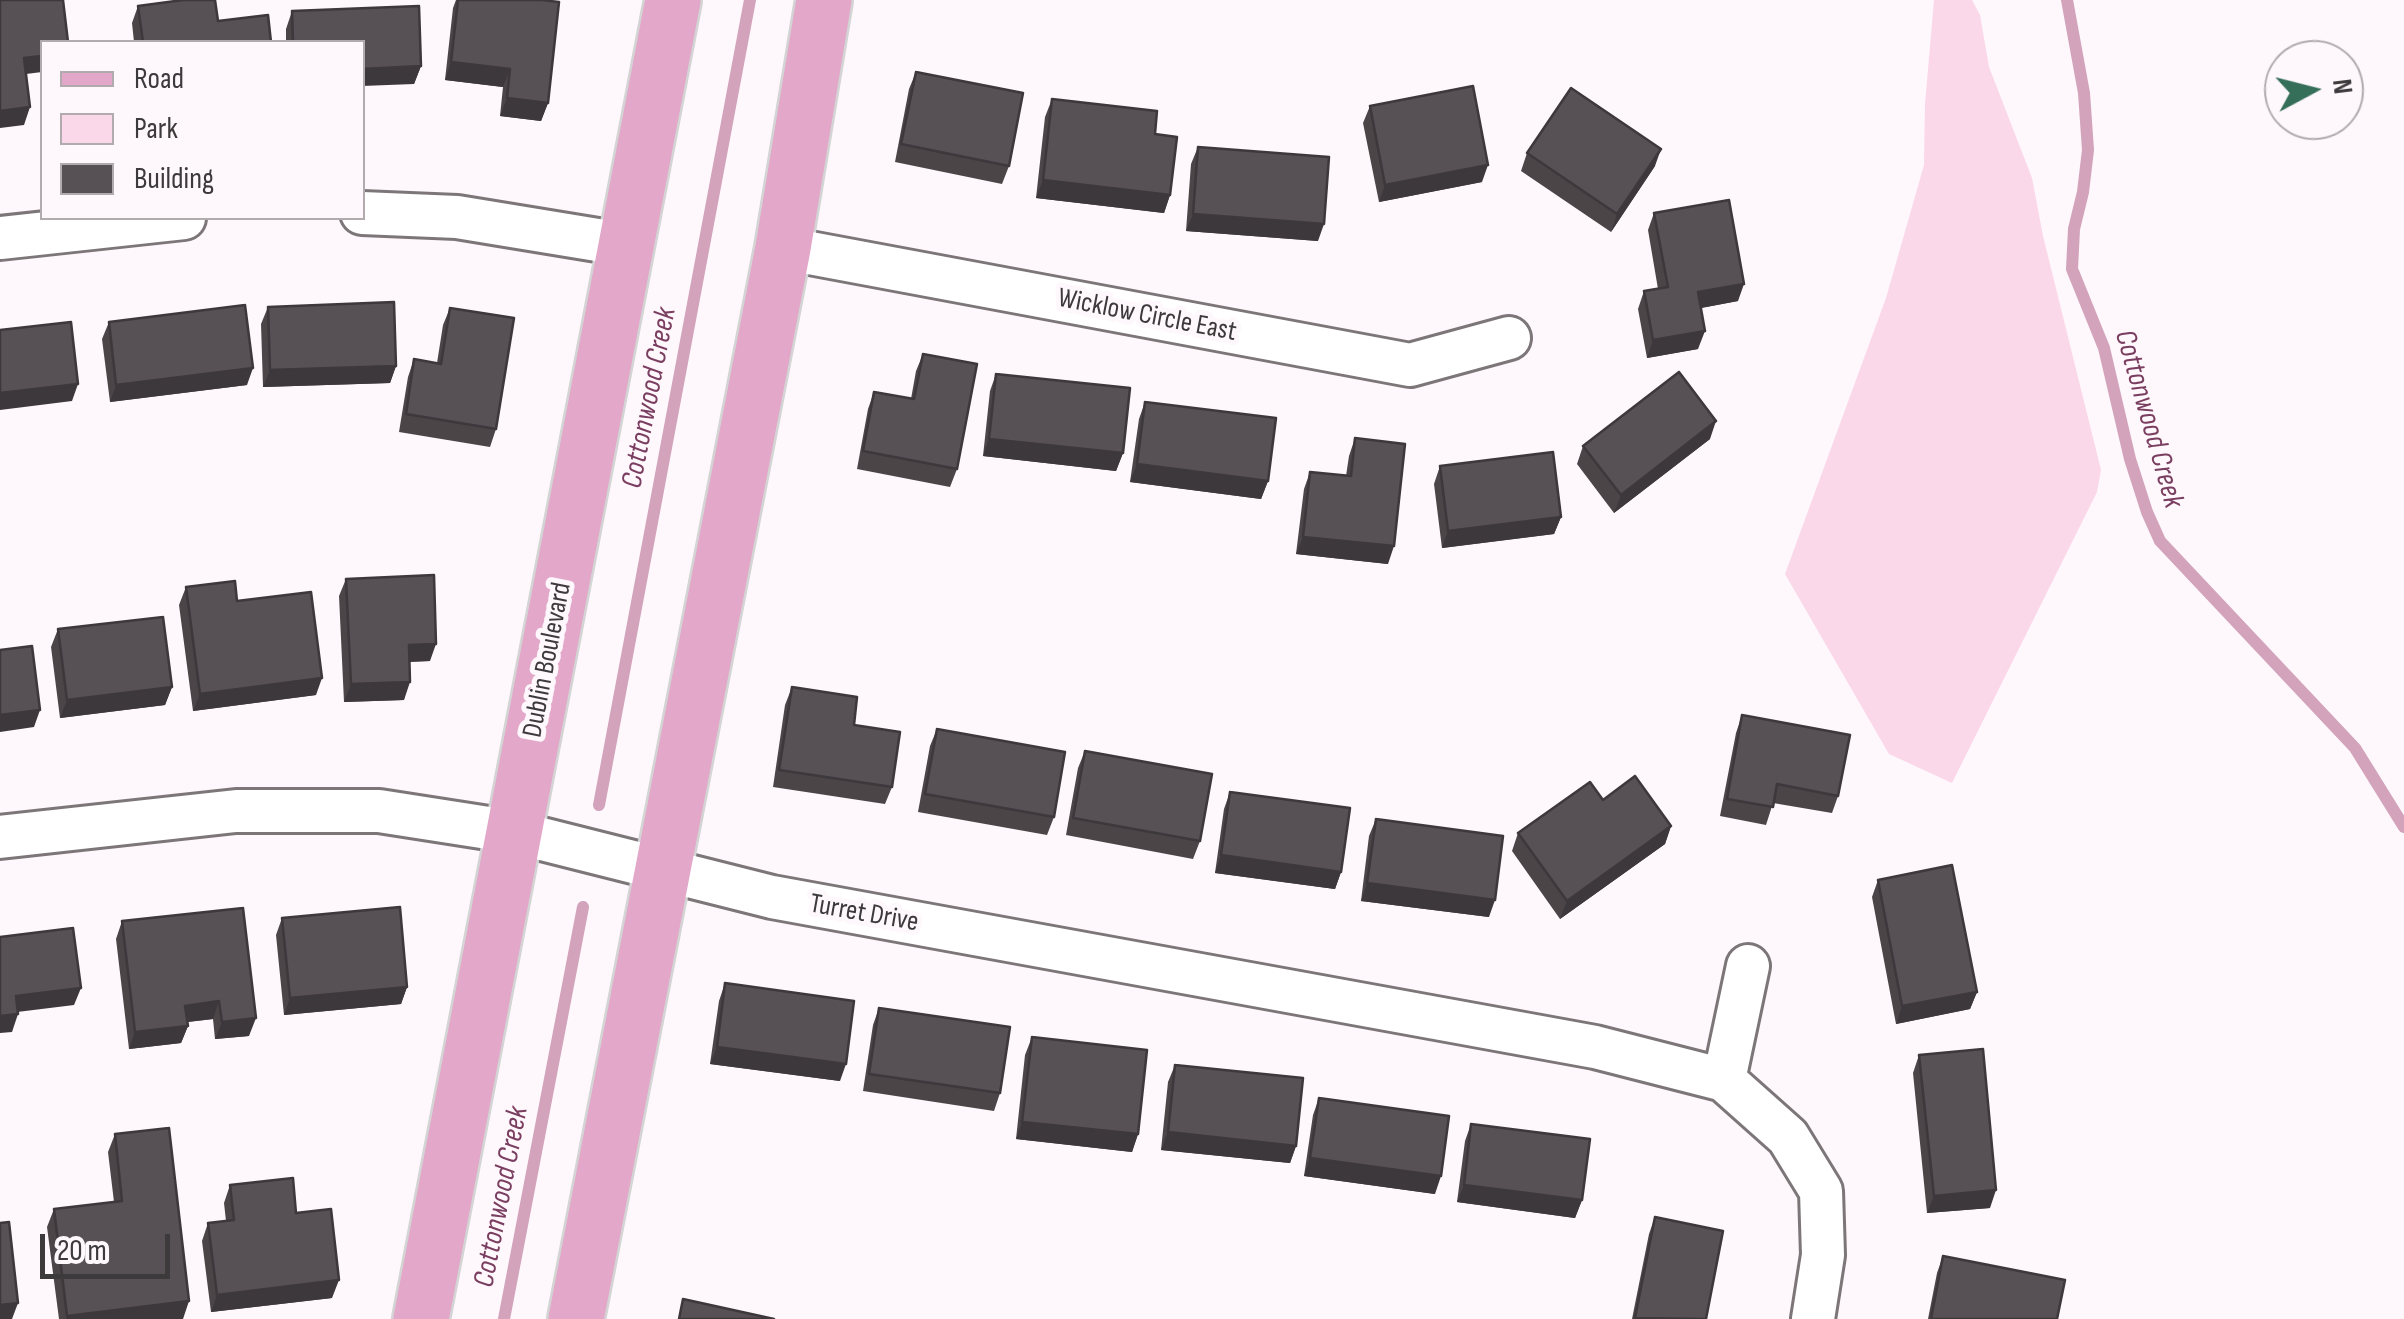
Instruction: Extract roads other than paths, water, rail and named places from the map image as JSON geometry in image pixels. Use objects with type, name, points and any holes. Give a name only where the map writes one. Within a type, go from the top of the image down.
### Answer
[{"type":"main road","name":"Dublin Boulevard","points":[[421,1319],[673,0]]},
{"type":"main road","points":[[576,1319],[783,248],[824,0]]},
{"type":"street","points":[[365,212],[457,217],[628,246]]},
{"type":"street","points":[[0,238],[166,220]]},
{"type":"street","name":"Wicklow Circle East","points":[[783,248],[1410,365],[1509,338]]},
{"type":"street","name":"Turret Drive","points":[[0,838],[236,811],[379,811],[514,832],[772,897],[1595,1047],[1724,1080],[1788,1137],[1821,1191],[1823,1256],[1814,1319]]},
{"type":"street","points":[[1724,1080],[1748,966]]},
{"type":"waterway","name":"Cottonwood Creek","points":[[599,805],[750,0]]},
{"type":"waterway","name":"Cottonwood Creek","points":[[2067,0],[2084,93],[2088,150],[2074,229],[2072,269],[2104,348],[2130,459],[2147,512],[2160,541],[2355,748],[2404,827]]},
{"type":"waterway","name":"Cottonwood Creek","points":[[504,1319],[583,907]]}]
